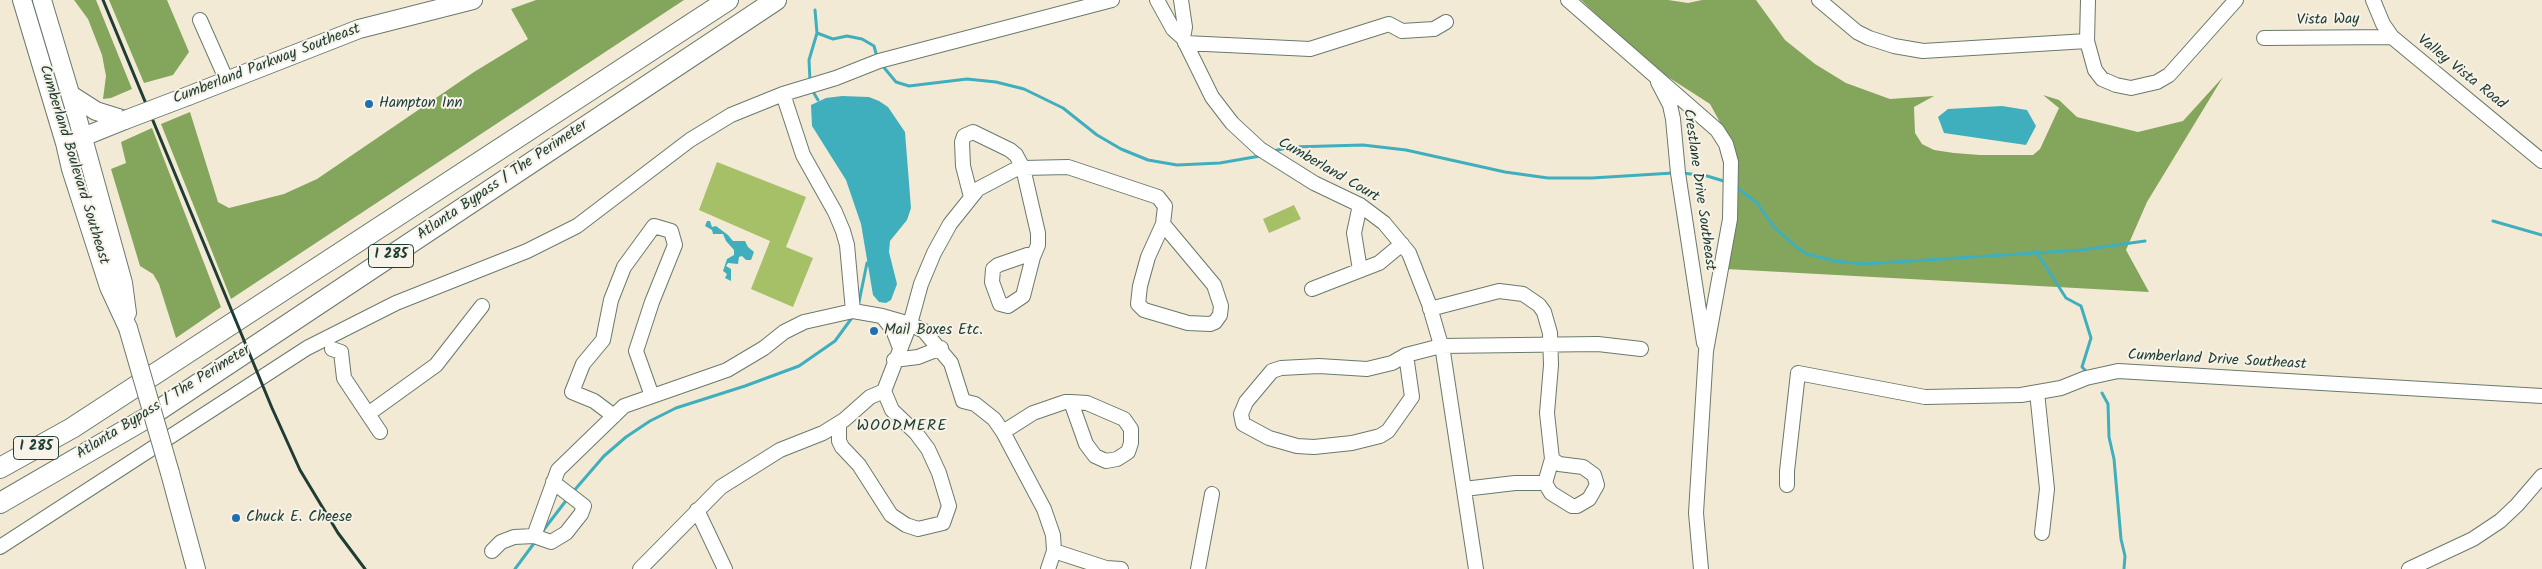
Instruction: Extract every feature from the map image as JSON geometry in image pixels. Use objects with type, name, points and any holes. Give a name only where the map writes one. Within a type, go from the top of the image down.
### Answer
[{"type":"highway","name":"Atlanta Bypass / The Perimeter","points":[[0,468],[72,428],[728,0]]},
{"type":"highway","name":"Atlanta Bypass / The Perimeter","points":[[0,503],[150,416],[776,0]]},
{"type":"main road","name":"Cumberland Boulevard Southeast","points":[[22,0],[71,169],[110,287],[128,328],[196,569]]},
{"type":"main road","name":"Cumberland Boulevard Southeast","points":[[42,0],[71,95],[123,283],[128,328]]},
{"type":"main road","name":"Cumberland Parkway Southeast","points":[[65,143],[83,138],[359,29],[473,0]]},
{"type":"main road","points":[[71,95],[96,111],[125,120]]},
{"type":"street","points":[[0,547],[254,381],[329,344],[396,302],[527,251],[569,230],[600,210],[708,128],[731,115],[782,94],[836,78],[879,61],[1112,0]]},
{"type":"street","name":"Cumberland Court","points":[[1157,0],[1173,29],[1184,40],[1212,97],[1232,123],[1260,149],[1314,183],[1360,206],[1384,223],[1409,253],[1430,309],[1441,346],[1476,569]]},
{"type":"street","name":"Cumberland Court","points":[[1181,0],[1185,27],[1184,40]]},
{"type":"street","points":[[1568,0],[1644,65]]},
{"type":"street","points":[[1819,0],[1857,32],[1869,38],[1894,46],[1923,51],[2087,41]]},
{"type":"street","points":[[1832,0],[1838,16]]},
{"type":"street","points":[[2088,0],[2087,41],[2091,60],[2102,79],[2116,85],[2131,88],[2157,82],[2178,67],[2236,0]]},
{"type":"street","name":"Valley Vista Road","points":[[2373,0],[2383,24],[2392,38],[2542,161]]},
{"type":"street","points":[[200,20],[227,81]]},
{"type":"street","points":[[1184,40],[1310,49],[1389,24],[1402,31],[1434,29],[1446,22]]},
{"type":"street","name":"Vista Way","points":[[2264,38],[2392,38]]},
{"type":"street","name":"Crestlane Drive Southeast","points":[[1644,65],[1660,83],[1670,105],[1687,235],[1706,351]]},
{"type":"street","name":"Crestlane Drive Southeast","points":[[1644,65],[1717,130],[1726,144],[1731,162],[1730,219],[1706,351],[1696,513],[1701,569]]},
{"type":"street","points":[[782,94],[803,155],[835,212],[843,231],[847,245],[853,311]]},
{"type":"street","points":[[970,197],[962,142],[964,136],[969,133],[979,134],[1003,145],[1016,155],[1023,168],[1038,234],[1038,245],[1033,257]]},
{"type":"street","points":[[839,423],[839,441],[842,447],[859,465],[891,515],[906,525],[918,529],[931,528],[943,523],[949,506],[939,473],[928,449],[916,433],[892,410],[884,391],[910,324],[920,284],[950,224],[978,189],[1014,170],[1023,168],[1068,167],[1151,195],[1158,198],[1165,206],[1163,224],[1148,257],[1140,286],[1138,304],[1144,310],[1188,323],[1210,324],[1215,322],[1220,315],[1221,306],[1214,285],[1163,224]]},
{"type":"street","points":[[1360,206],[1354,233],[1360,270]]},
{"type":"street","points":[[614,416],[594,401],[572,392],[583,364],[603,340],[611,300],[624,267],[654,226],[671,230],[676,245],[652,302],[636,351],[652,396]]},
{"type":"street","points":[[1312,289],[1379,263],[1402,244]]},
{"type":"street","points":[[1430,309],[1487,293],[1517,292],[1532,299],[1544,312],[1550,344],[1547,413],[1552,460],[1545,483]]},
{"type":"street","points":[[368,414],[436,365],[482,306]]},
{"type":"street","points":[[534,536],[552,482],[558,470],[624,406],[727,370],[764,348],[784,332],[804,322],[853,311],[882,316],[910,324],[924,331],[951,363],[962,401],[975,404],[994,419],[1003,432],[1044,509],[1053,535],[1054,551],[1048,569]]},
{"type":"street","points":[[882,316],[893,330],[897,354]]},
{"type":"street","points":[[329,344],[341,352],[344,378],[380,432]]},
{"type":"street","points":[[1406,355],[1412,397],[1388,431],[1380,436],[1352,443],[1314,447],[1297,446],[1269,438],[1243,424],[1241,414],[1246,402],[1272,371],[1281,368],[1319,366],[1367,369],[1392,363],[1406,355],[1441,346],[1598,344],[1641,349]]},
{"type":"street","points":[[897,354],[918,358],[940,348]]},
{"type":"street","name":"Cumberland Drive Southeast","points":[[1787,485],[1798,374],[1925,397],[2021,395],[2061,388],[2086,378],[2118,371],[2542,396]]},
{"type":"street","points":[[640,569],[696,510],[721,487],[759,461],[823,433],[839,423],[870,397],[884,391]]},
{"type":"street","points":[[2037,392],[2047,489],[2042,532]]},
{"type":"street","points":[[1003,432],[1033,413],[1064,402],[1071,402],[1087,403],[1124,419],[1131,429],[1131,443],[1128,452],[1118,459],[1106,461],[1095,456],[1086,444],[1071,402]]},
{"type":"street","points":[[1545,483],[1556,498],[1572,506],[1584,503],[1597,485],[1597,480],[1589,470],[1573,465],[1559,464],[1552,460]]},
{"type":"street","points":[[2409,569],[2474,538],[2500,521],[2517,505],[2542,476]]},
{"type":"street","points":[[492,551],[501,542],[514,537],[534,536],[551,542],[566,533],[581,514],[584,506],[552,482]]},
{"type":"street","points":[[1464,489],[1524,483],[1545,483]]},
{"type":"street","points":[[1198,569],[1212,494]]},
{"type":"street","points":[[696,510],[725,569]]},
{"type":"street","points":[[1054,551],[1106,568],[1121,569]]},
{"type":"green space","points":[[74,0],[96,0],[132,89],[111,98],[103,99],[106,76],[102,55],[88,19]]},
{"type":"green space","points":[[109,0],[167,0],[189,52],[173,75],[144,83]]},
{"type":"green space","points":[[536,0],[684,0],[231,299],[161,124],[190,112],[218,202],[229,208],[284,194],[317,179],[474,72],[528,39],[511,9]]},
{"type":"green space","points":[[1581,0],[1668,0],[1688,3],[1702,0],[1756,0],[1785,40],[1815,64],[1846,83],[1890,99],[1934,96],[1914,107],[1915,133],[1922,144],[1934,150],[1954,153],[2033,155],[2040,149],[2059,108],[2043,95],[2059,100],[2077,117],[2138,132],[2183,121],[2223,77],[2147,202],[2126,250],[2149,292],[1726,269],[1733,146],[1710,104],[1651,66]]},
{"type":"green space","points":[[152,128],[221,307],[176,338],[159,284],[153,274],[140,266],[111,169],[126,163],[121,142]]},
{"type":"green space","points":[[717,162],[806,197],[786,247],[813,258],[793,307],[751,289],[770,241],[699,210]]},
{"type":"green space","points":[[1294,205],[1301,219],[1269,233],[1263,219]]},
{"type":"water","points":[[842,96],[869,97],[879,101],[888,107],[905,132],[911,208],[907,220],[890,241],[889,252],[897,284],[891,300],[886,303],[879,302],[873,295],[861,224],[846,180],[812,126],[811,105],[826,98]]},
{"type":"water","points":[[2002,106],[2027,110],[2036,126],[2026,145],[1944,133],[1938,117],[1948,109]]},
{"type":"water","points":[[707,221],[710,221],[712,227],[716,226],[733,241],[745,241],[754,252],[751,260],[746,260],[742,256],[739,257],[738,264],[728,263],[726,266],[731,269],[731,281],[725,278],[727,274],[723,271],[727,259],[734,255],[734,250],[723,234],[713,234],[712,230],[705,226]]},
{"type":"waterway","points":[[810,81],[809,60],[817,33],[815,10]]},
{"type":"waterway","points":[[817,33],[833,39],[847,36],[862,39],[874,46],[877,57]]},
{"type":"waterway","points":[[881,64],[896,82],[909,86],[967,79],[996,82],[1024,89],[1063,108],[1097,135],[1121,149],[1148,160],[1177,165],[1220,163],[1260,156]]},
{"type":"waterway","points":[[812,90],[818,100]]},
{"type":"waterway","points":[[1273,151],[1291,147],[1363,145],[1406,150],[1505,172],[1548,178],[1592,178],[1673,173]]},
{"type":"waterway","points":[[1682,173],[1707,176],[1727,182]]},
{"type":"waterway","points":[[1735,186],[1757,203],[1774,227],[1795,246],[1807,254],[1835,261],[1864,264],[2081,250],[2145,241]]},
{"type":"waterway","points":[[2493,221],[2542,235]]},
{"type":"waterway","points":[[2036,251],[2066,298],[2081,306],[2091,338],[2082,367],[2085,370]]},
{"type":"waterway","points":[[859,302],[867,263]]},
{"type":"waterway","points":[[572,493],[604,456],[626,437],[650,421],[676,408],[799,366],[835,341],[854,315]]},
{"type":"waterway","points":[[2102,393],[2108,404],[2109,437],[2114,459],[2121,539],[2125,556],[2124,569]]},
{"type":"waterway","points":[[542,532],[568,498]]},
{"type":"waterway","points":[[515,569],[535,542]]},
{"type":"railway","points":[[103,0],[272,408],[300,470],[338,533],[365,569]]},
{"type":"place","name":"Hampton Inn","points":[[369,104]]},
{"type":"place","name":"Mail Boxes Etc.","points":[[874,331]]},
{"type":"place","name":"Chuck E. Cheese","points":[[236,518]]},
{"type":"district","name":"WOODMERE","points":[[902,427]]}]
